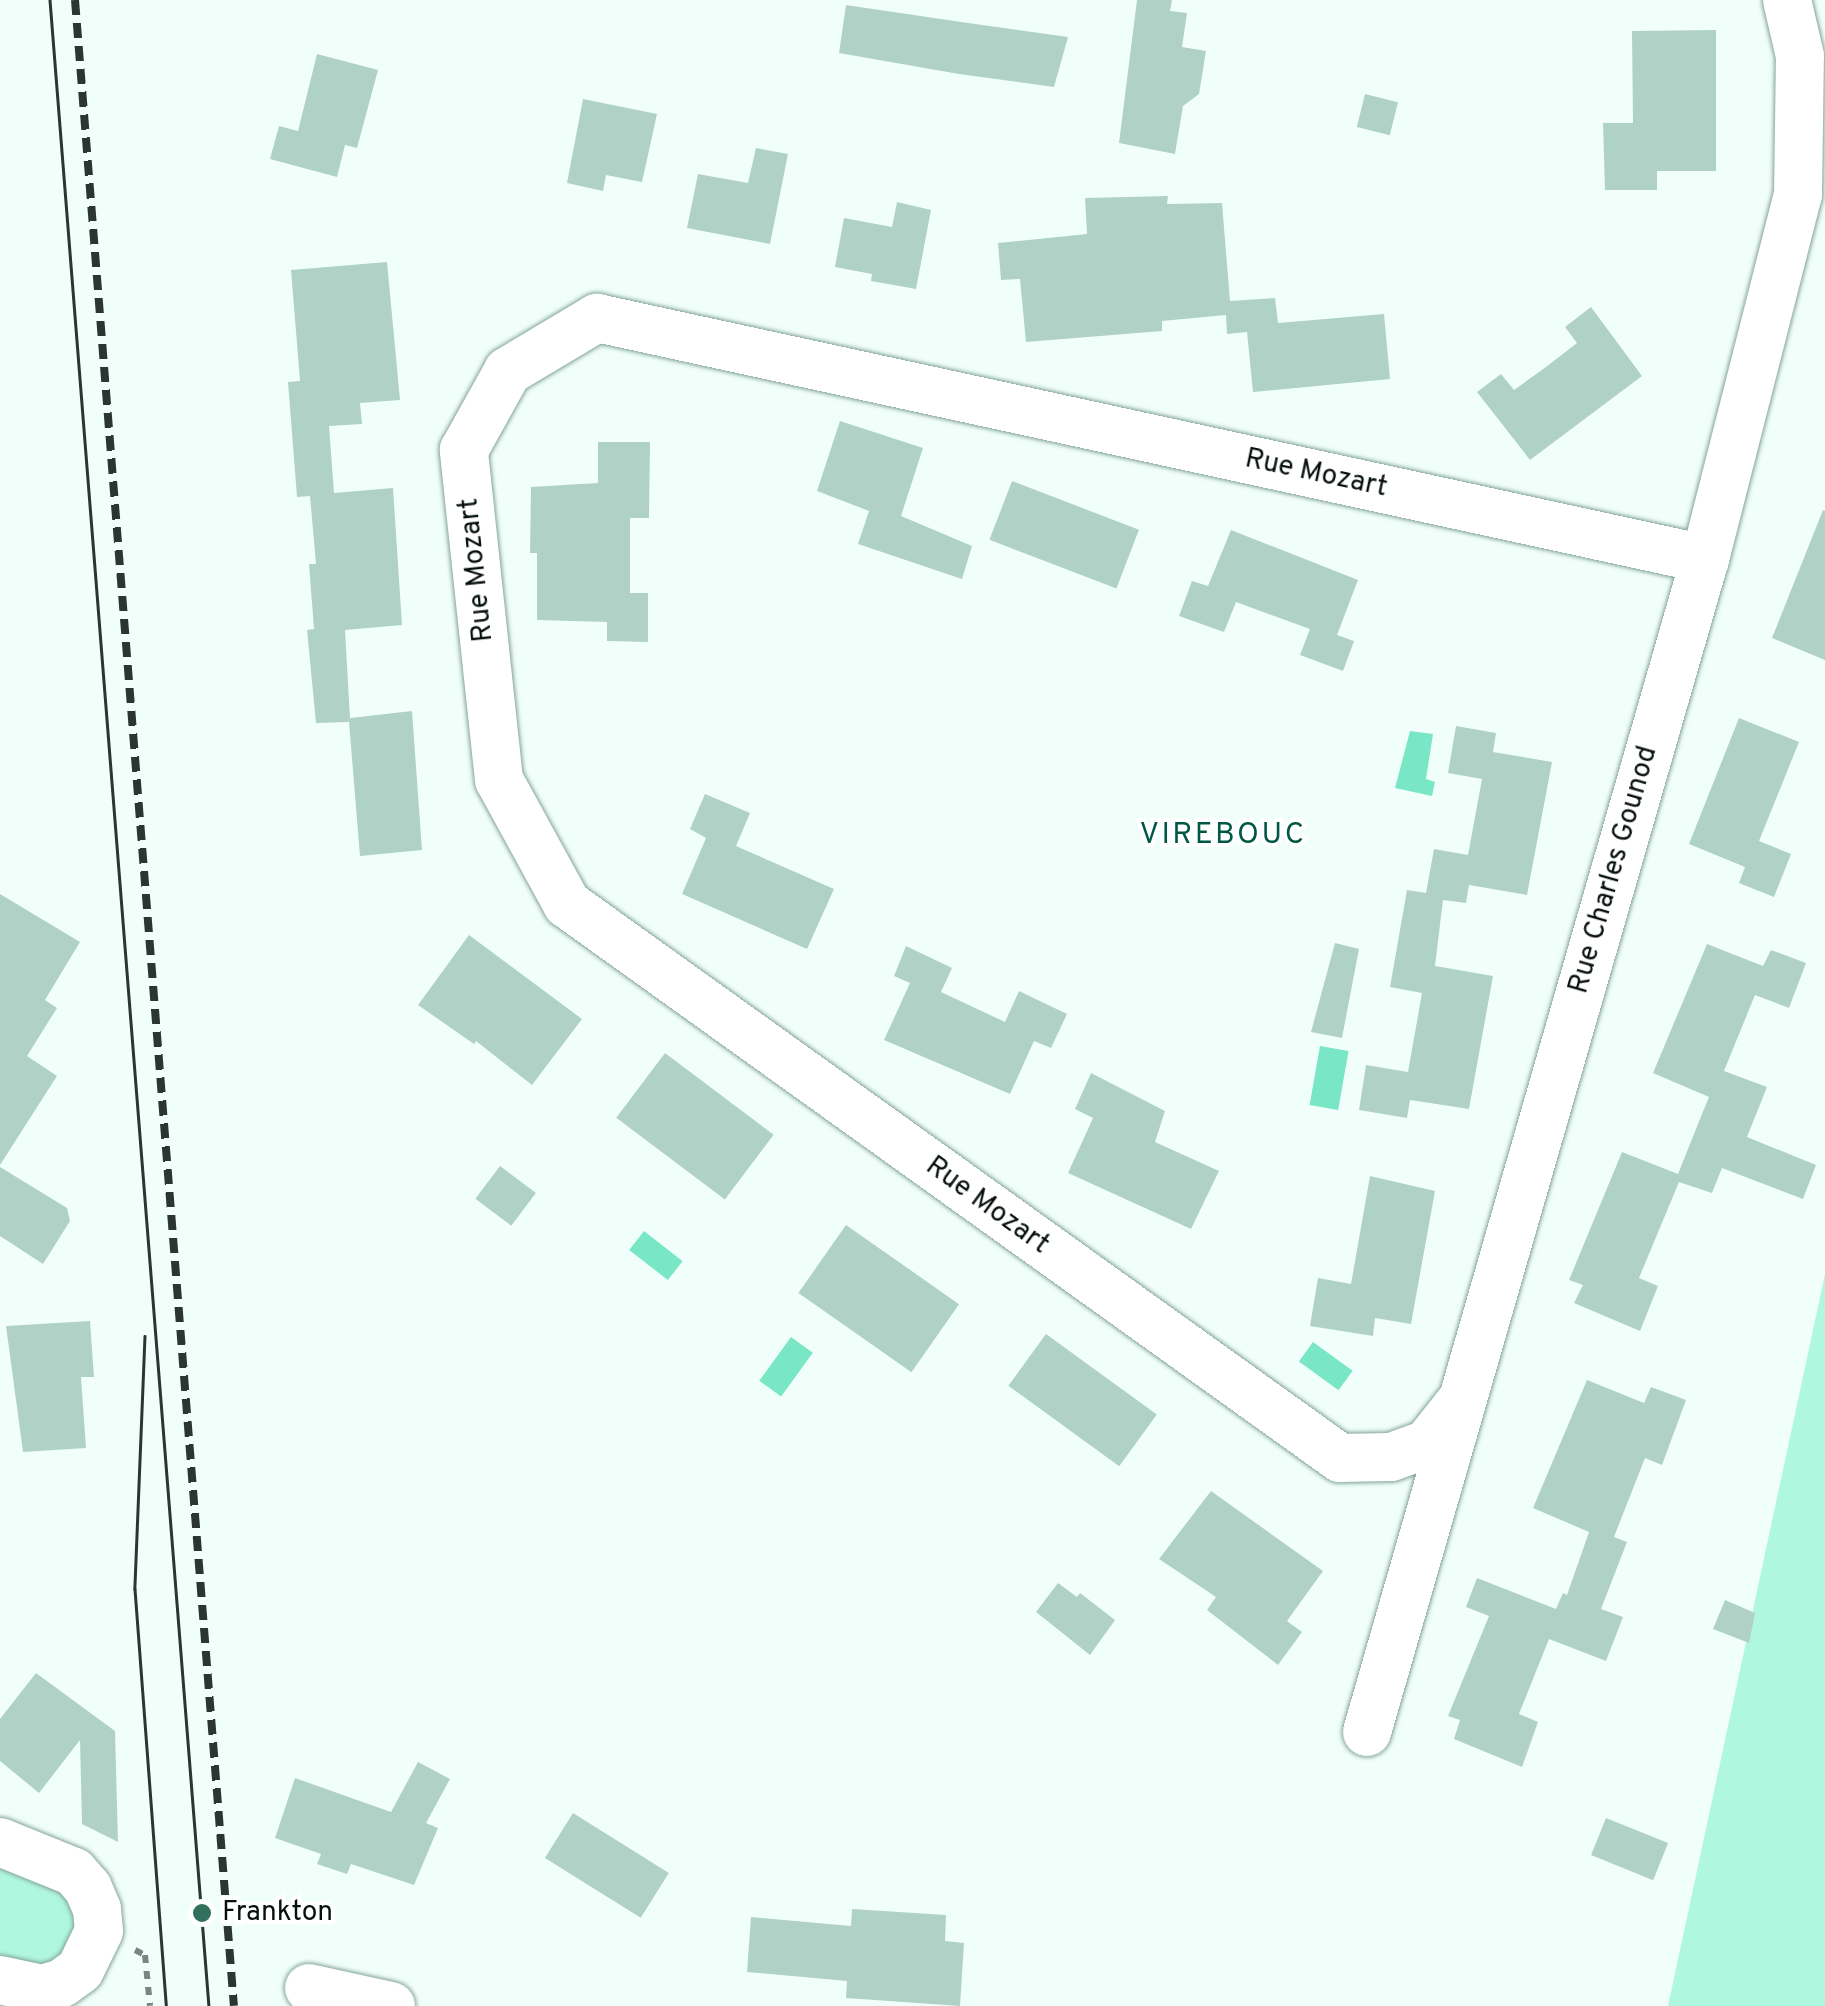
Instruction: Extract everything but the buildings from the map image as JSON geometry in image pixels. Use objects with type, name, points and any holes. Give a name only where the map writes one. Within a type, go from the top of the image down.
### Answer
[{"type":"street","name":"Rue Charles Gounod","points":[[1367,1732],[1705,558],[1798,196],[1800,56],[1787,0]]},
{"type":"street","name":"Rue Mozart","points":[[1460,1401],[1426,1444],[1391,1457],[1340,1458],[567,904],[499,780],[464,450],[508,371],[597,318],[1705,558]]},
{"type":"street","points":[[0,1842],[74,1872],[97,1908],[98,1930],[92,1952],[80,1970],[62,1982],[42,1988],[0,1980]]},
{"type":"street","points":[[309,1988],[391,2006]]},
{"type":"shaded area","points":[[1410,731],[1433,734],[1426,779],[1435,782],[1432,796],[1395,788]]},
{"type":"shaded area","points":[[1320,1046],[1349,1051],[1338,1110],[1310,1105]]},
{"type":"shaded area","points":[[644,1231],[683,1261],[668,1280],[629,1250]]},
{"type":"shaded area","points":[[1825,1274],[1825,2006],[1668,2006]]},
{"type":"shaded area","points":[[791,1337],[813,1353],[781,1397],[759,1381]]},
{"type":"shaded area","points":[[1313,1342],[1353,1371],[1339,1390],[1299,1361]]},
{"type":"shaded area","points":[[0,1856],[19,1861],[83,1909],[59,1967],[0,1960]]},
{"type":"tram line","points":[[50,0],[209,2006]]},
{"type":"tram line","points":[[145,1336],[135,1589],[166,2006]]},
{"type":"railway","points":[[75,0],[234,2006]]},
{"type":"place","name":"Frankton","points":[[202,1913]]},
{"type":"district","name":"VIREBOUC","points":[[1223,836]]}]
